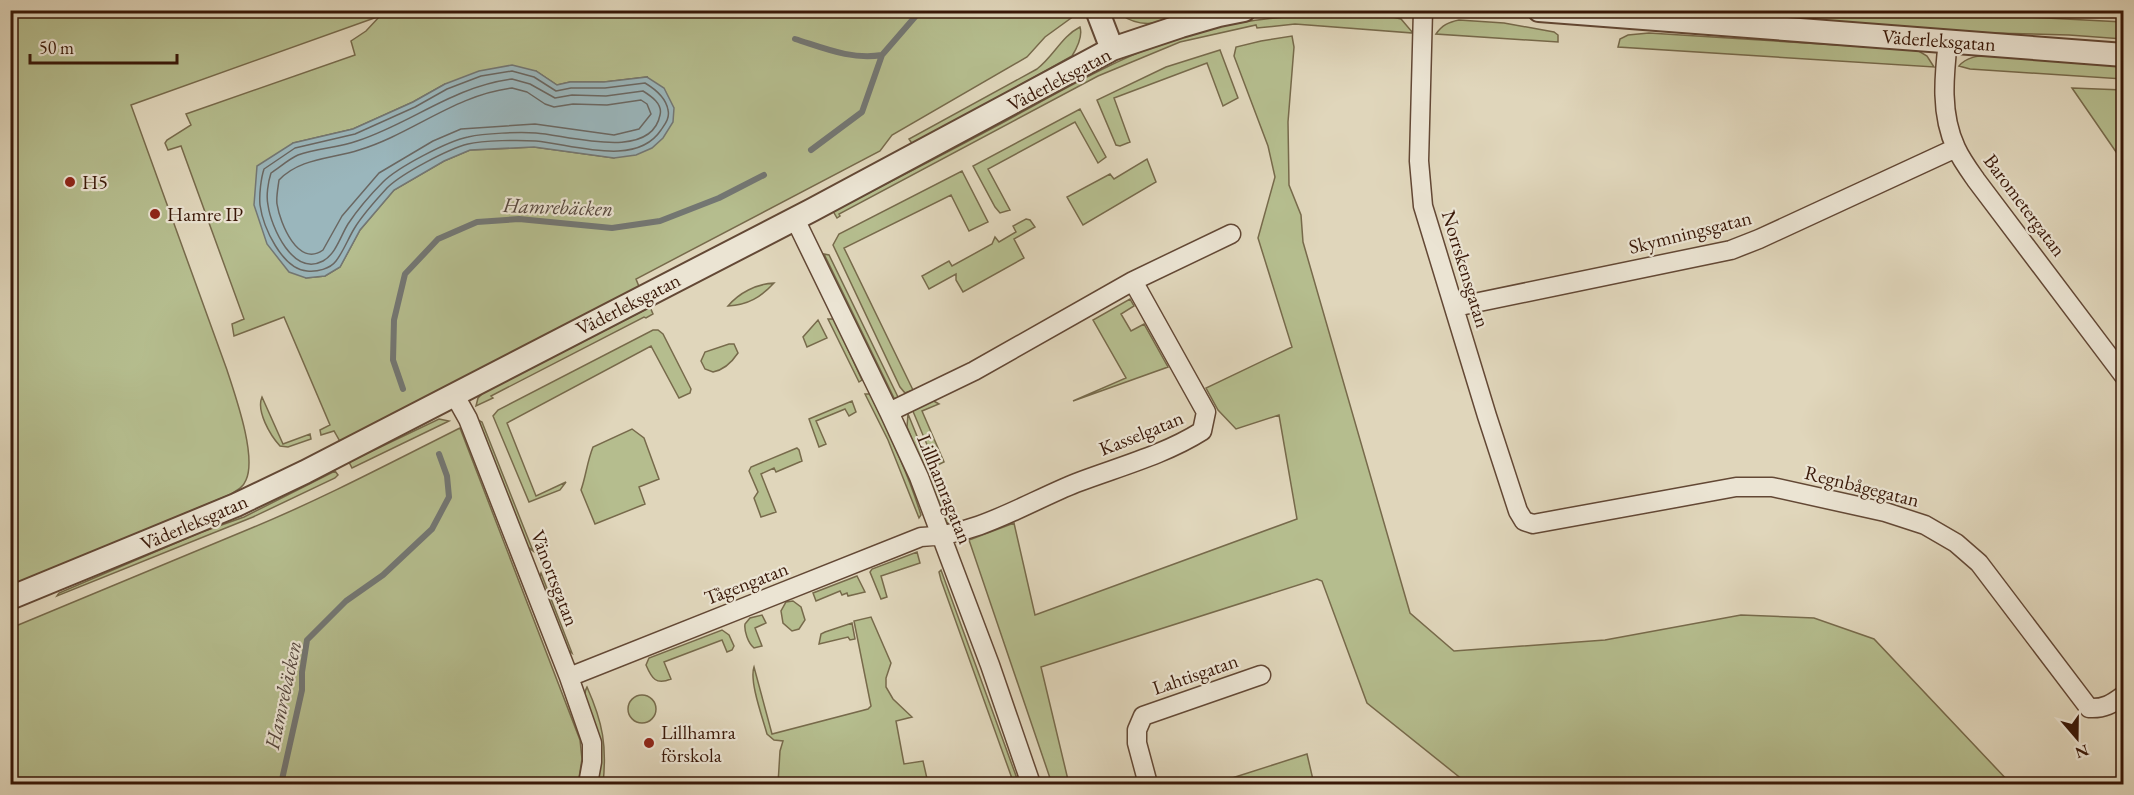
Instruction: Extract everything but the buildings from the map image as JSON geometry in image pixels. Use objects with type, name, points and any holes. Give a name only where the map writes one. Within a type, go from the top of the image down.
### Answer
[{"type":"street","points":[[1097,10],[1113,49]]},
{"type":"street","name":"Väderleksgatan","points":[[10,598],[236,505],[305,472],[795,219],[1113,49],[1181,26],[1244,10]]},
{"type":"street","name":"Norrskensgatan","points":[[1423,10],[1419,161],[1423,206],[1486,416],[1518,510],[1524,521],[1533,524]]},
{"type":"street","name":"Väderleksgatan","points":[[1539,10],[2124,55]]},
{"type":"street","name":"Barometergatan","points":[[1948,40],[1945,73],[1946,114],[1956,148],[1976,180],[2124,376]]},
{"type":"street","name":"Skymningsgatan","points":[[1455,307],[1731,250],[1956,148]]},
{"type":"street","name":"Lillhamragatan","points":[[795,219],[918,477],[990,665],[1031,784]]},
{"type":"street","points":[[889,412],[974,371],[1133,281],[1231,234]]},
{"type":"street","name":"Kasselgatan","points":[[940,537],[1022,508],[1072,485],[1182,444],[1202,431],[1206,412],[1133,281]]},
{"type":"street","name":"Vänortsgatan","points":[[454,394],[468,419],[569,676],[592,743],[592,762],[588,784]]},
{"type":"street","name":"Regnbågegatan","points":[[1533,524],[1737,488],[1772,487],[1895,515],[1925,525],[1956,543],[1978,563],[2089,708],[2098,709],[2111,705],[2124,695]]},
{"type":"street","name":"Tågengatan","points":[[569,676],[921,537],[940,537]]},
{"type":"street","name":"Lahtisgatan","points":[[1148,784],[1137,743],[1137,730],[1143,716],[1262,675]]},
{"type":"green space","points":[[1123,10],[1195,10],[1166,20],[1139,23],[1120,14]]},
{"type":"green space","points":[[11,11],[1077,11],[1078,13],[1045,37],[1027,57],[892,135],[880,151],[636,279],[640,289],[342,445],[334,431],[321,435],[320,430],[330,425],[284,317],[234,336],[232,324],[244,319],[181,146],[168,150],[165,143],[191,125],[186,114],[355,55],[351,41],[366,31],[380,16],[131,105],[231,381],[247,441],[249,469],[243,485],[229,495],[11,586]],"holes":[[[536,71],[557,85],[570,82],[604,82],[647,77],[614,158],[534,147],[470,150],[444,161],[394,190],[360,230],[340,267],[325,276],[306,278],[293,143],[353,129],[413,102],[445,84]]]},
{"type":"green space","points":[[1815,11],[1914,11],[2123,22],[2123,39],[1816,22]]},
{"type":"green space","points":[[1375,13],[1401,19],[1413,33],[1295,24],[1257,28],[1256,25],[1180,42],[1098,76],[839,214],[837,218],[833,211],[1102,69],[1181,36],[1270,18]]},
{"type":"green space","points":[[1459,20],[1504,23],[1554,32],[1558,35],[1558,42],[1436,34],[1446,24]]},
{"type":"green space","points":[[1080,27],[1078,46],[1072,56],[913,145],[909,139],[1037,69],[1068,36]]},
{"type":"green space","points":[[1649,33],[1917,50],[1927,56],[1934,67],[1618,47],[1620,39],[1628,35]]},
{"type":"green space","points":[[1292,36],[1294,47],[1288,122],[1289,185],[1301,215],[1303,242],[1410,613],[1454,651],[1605,640],[1741,615],[1814,618],[1874,639],[2011,784],[1468,784],[1367,703],[1322,581],[1317,579],[1041,667],[1069,784],[1052,784],[969,540],[1014,523],[1035,615],[1297,519],[1279,415],[1236,429],[1218,410],[1206,388],[1292,347],[1258,238],[1275,177],[1268,146],[1234,56],[1236,47]]},
{"type":"green space","points":[[1220,50],[1238,98],[1223,106],[1207,63],[1114,98],[1130,142],[1120,146],[1116,145],[1097,100],[1166,67]]},
{"type":"green space","points":[[1995,55],[2123,66],[2123,79],[1970,69],[1959,66],[1971,58]]},
{"type":"green space","points":[[2072,88],[2123,90],[2123,162]]},
{"type":"green space","points":[[1080,109],[1106,157],[1098,163],[1075,122],[988,169],[1010,210],[1000,213],[973,166]]},
{"type":"green space","points":[[1147,159],[1156,182],[1083,225],[1067,197],[1110,174],[1114,179]]},
{"type":"green space","points":[[962,171],[988,222],[969,231],[951,195],[844,248],[913,390],[905,393],[900,387],[833,245],[839,234]]},
{"type":"green space","points":[[1026,219],[1030,220],[1035,227],[1014,239],[1024,258],[963,292],[956,280],[956,274],[929,289],[922,276],[949,261],[952,266],[992,244],[995,237],[999,242],[1016,232],[1013,226]]},
{"type":"green space","points":[[824,254],[829,255],[898,397],[895,400]]},
{"type":"green space","points":[[774,283],[754,299],[728,306],[748,290]]},
{"type":"green space","points":[[1130,299],[1134,306],[1121,314],[1131,331],[1144,324],[1168,367],[1073,401],[1126,378],[1093,320]]},
{"type":"green space","points":[[650,307],[653,314],[646,318],[491,396],[493,398],[476,406],[478,398],[483,393]]},
{"type":"green space","points":[[828,319],[834,319],[862,380],[859,382]]},
{"type":"green space","points":[[818,320],[827,338],[807,347],[803,337]]},
{"type":"green space","points":[[653,330],[658,330],[663,334],[691,389],[690,393],[679,398],[651,346],[507,423],[536,496],[566,482],[560,490],[529,502],[493,416],[498,410]]},
{"type":"green space","points":[[734,344],[738,353],[733,359],[717,371],[705,369],[701,361],[705,352]]},
{"type":"green space","points":[[865,394],[870,394],[898,453],[916,499],[921,515],[919,518],[888,440]]},
{"type":"green space","points":[[262,397],[283,444],[310,434],[311,439],[288,447],[280,446],[262,416]]},
{"type":"green space","points":[[932,400],[939,404],[922,411],[944,462],[936,466],[912,409]]},
{"type":"green space","points":[[852,401],[856,412],[849,416],[845,409],[816,421],[826,444],[819,447],[809,419]]},
{"type":"green space","points":[[908,414],[952,522],[947,523],[944,519],[907,427]]},
{"type":"green space","points":[[439,419],[449,421],[352,468],[349,462]]},
{"type":"green space","points":[[478,420],[482,422],[533,551],[528,547]]},
{"type":"green space","points":[[460,428],[580,740],[582,759],[578,784],[11,784],[11,628],[280,516]]},
{"type":"green space","points":[[632,429],[644,438],[659,479],[639,487],[645,504],[595,524],[581,490],[593,447]]},
{"type":"green space","points":[[797,448],[802,461],[776,472],[774,468],[761,474],[776,512],[761,517],[754,498],[758,492],[749,471],[751,467]]},
{"type":"green space","points":[[335,471],[338,475],[335,478],[253,517],[57,596],[59,593],[199,533],[244,517]]},
{"type":"green space","points":[[917,552],[920,563],[881,576],[887,597],[881,599],[870,572],[872,569]]},
{"type":"green space","points":[[941,570],[1019,784],[1014,784],[941,580],[939,572]]},
{"type":"green space","points":[[541,573],[572,653],[568,650],[539,578]]},
{"type":"green space","points":[[857,576],[865,592],[848,596],[847,593],[842,595],[840,591],[816,601],[813,593]]},
{"type":"green space","points":[[793,601],[801,607],[805,620],[799,629],[792,631],[783,623],[781,611],[786,602]]},
{"type":"green space","points":[[762,615],[766,623],[755,628],[762,646],[754,648],[747,637],[745,624],[750,618]]},
{"type":"green space","points":[[871,617],[891,663],[886,678],[886,687],[893,699],[912,717],[896,721],[904,764],[923,761],[928,783],[778,784],[780,751],[783,741],[774,740],[767,734],[753,681],[754,667],[772,734],[868,709],[871,706],[854,621]]},
{"type":"green space","points":[[852,623],[855,639],[850,640],[848,637],[819,644],[821,634]]},
{"type":"green space","points":[[722,630],[729,635],[734,646],[732,650],[727,652],[722,640],[664,662],[671,679],[658,681],[650,674],[646,665],[649,658]]},
{"type":"green space","points":[[587,687],[597,712],[604,746],[603,784],[597,784],[598,743],[585,699]]},
{"type":"green space","points":[[642,695],[652,699],[656,709],[652,719],[642,723],[632,719],[628,709],[632,699]]},
{"type":"green space","points":[[1307,754],[1314,784],[1232,784],[1229,779]]},
{"type":"water","points":[[512,65],[536,71],[557,85],[570,82],[604,82],[647,77],[664,88],[674,108],[673,122],[663,138],[652,148],[636,155],[614,158],[534,147],[470,150],[444,161],[394,190],[360,230],[340,267],[325,276],[306,278],[289,272],[267,244],[254,205],[257,166],[293,143],[353,129],[413,102],[445,84],[479,71]]},
{"type":"waterway","name":"Hamrebäcken","points":[[811,150],[862,112],[882,55],[921,10]]},
{"type":"waterway","points":[[795,39],[848,55],[882,55]]},
{"type":"waterway","name":"Hamrebäcken","points":[[403,389],[393,360],[394,320],[405,274],[438,239],[477,222],[519,219],[612,228],[660,221],[719,198],[764,175]]},
{"type":"waterway","name":"Hamrebäcken","points":[[281,784],[302,690],[307,640],[346,601],[383,575],[432,529],[449,497],[447,476],[439,454]]},
{"type":"place","name":"H5","points":[[70,182]]},
{"type":"place","name":"Hamre IP","points":[[155,214]]},
{"type":"place","name":"Lillhamra förskola","points":[[649,743]]}]
